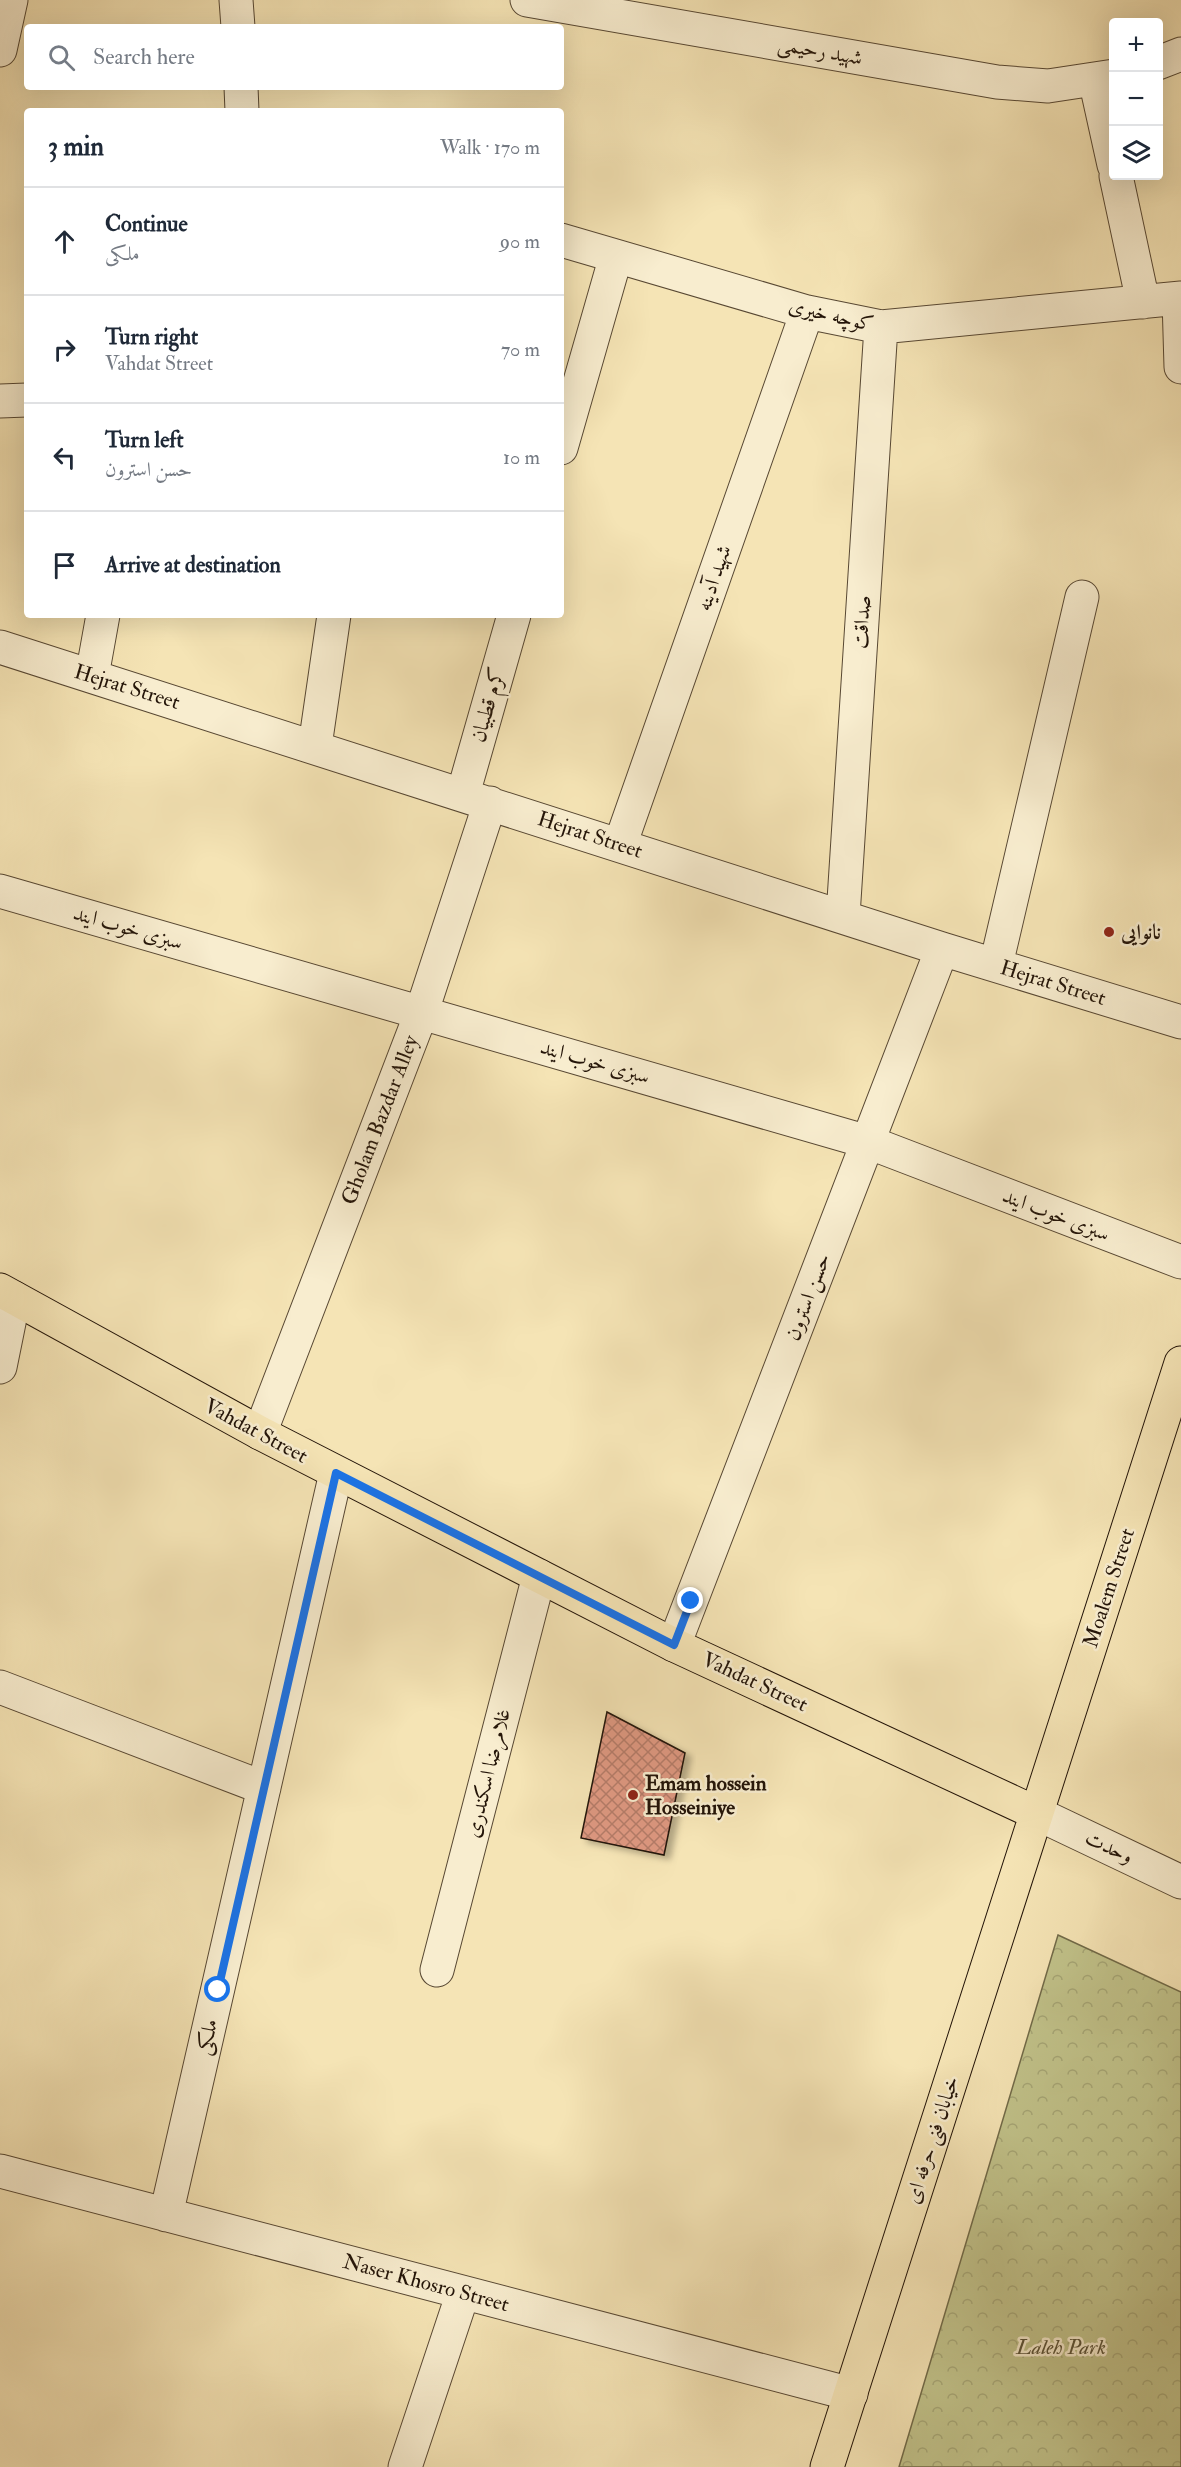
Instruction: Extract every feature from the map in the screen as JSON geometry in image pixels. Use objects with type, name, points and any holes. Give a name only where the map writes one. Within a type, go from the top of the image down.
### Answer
[{"type":"main road","name":"Vahdat Street","points":[[7,1294],[336,1473],[674,1645],[1036,1813]]},
{"type":"main road","name":"Moalem Street","points":[[1036,1813],[1181,1363]]},
{"type":"main road","name":"خیابان فنی حرفه ای","points":[[827,2467],[1036,1813]]},
{"type":"street","points":[[0,50],[11,0]]},
{"type":"street","points":[[236,0],[238,24]]},
{"type":"street","name":"شهید رحیمی","points":[[527,0],[997,82],[1048,86],[1104,77]]},
{"type":"street","points":[[1163,61],[1181,54]]},
{"type":"street","points":[[1104,77],[1109,126]]},
{"type":"street","points":[[241,90],[242,108]]},
{"type":"street","points":[[1117,180],[1143,302]]},
{"type":"street","name":"کوچه خیری","points":[[564,241],[807,312],[881,327],[1180,298]]},
{"type":"street","points":[[564,426],[570,383],[616,256]]},
{"type":"street","points":[[1180,298],[1181,367]]},
{"type":"street","name":"شهید آدینه","points":[[620,845],[807,312]]},
{"type":"street","name":"صداقت","points":[[843,916],[881,327]]},
{"type":"street","points":[[0,401],[24,400]]},
{"type":"street","points":[[996,964],[1082,597]]},
{"type":"street","points":[[92,676],[103,618]]},
{"type":"street","points":[[315,746],[334,618]]},
{"type":"street","name":"کرم قطبیان","points":[[476,798],[513,618]]},
{"type":"street","name":"Hejrat Street","points":[[0,647],[315,746],[942,949],[1181,1022]]},
{"type":"street","name":"Gholam Bazdar Alley","points":[[260,1433],[422,1011],[476,798]]},
{"type":"street","name":"سبزی خوب ایند","points":[[0,891],[422,1011],[868,1142],[1181,1262]]},
{"type":"street","name":"حسن استرون","points":[[674,1645],[942,949]]},
{"type":"street","points":[[0,1367],[7,1294]]},
{"type":"street","name":"ملکی","points":[[166,2215],[336,1473]]},
{"type":"street","name":"غلامرضا اسکندری","points":[[437,1970],[539,1576]]},
{"type":"street","points":[[0,1687],[264,1788]]},
{"type":"street","name":"وحدت","points":[[1036,1813],[1181,1882]]},
{"type":"street","name":"Naser Khosro Street","points":[[0,2171],[851,2394]]},
{"type":"street","points":[[405,2467],[463,2293]]},
{"type":"green space","name":"Laleh Park","points":[[1058,1935],[1181,1992],[1181,2467],[899,2467]]},
{"type":"building","name":"Emam hossein Hosseiniye","points":[[607,1712],[685,1753],[664,1855],[581,1838]]},
{"type":"place","name":"نانوایی","points":[[1109,932]]},
{"type":"place","name":"Emam hossein Hosseiniye","points":[[633,1795]]},
{"type":"route","points":[[218,1990],[336,1473],[674,1645],[691,1601]]}]
